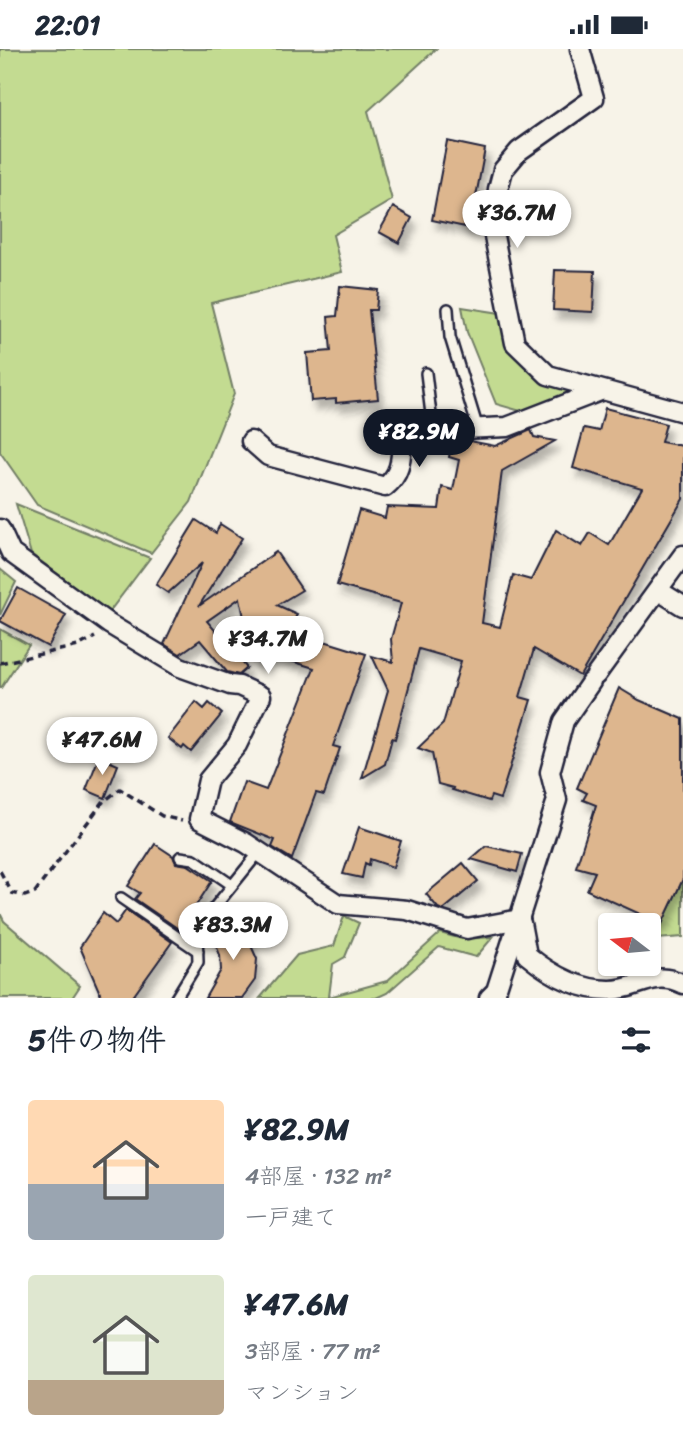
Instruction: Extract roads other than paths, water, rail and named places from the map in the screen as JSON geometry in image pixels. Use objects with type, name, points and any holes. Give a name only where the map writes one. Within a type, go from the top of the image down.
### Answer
[{"type":"street","points":[[580,49],[594,98],[519,151],[503,170],[498,189],[494,231],[515,343],[548,375],[683,412]]},
{"type":"street","points":[[251,441],[268,456],[384,487],[396,478],[402,440],[419,431],[507,427],[600,391]]},
{"type":"street","points":[[0,529],[11,553],[109,624],[180,667],[261,696],[237,745],[208,780],[199,819],[260,852],[338,904],[407,910],[467,929],[520,919]]},
{"type":"street","points":[[489,998],[496,991],[557,800],[550,772],[564,720],[683,555]]},
{"type":"street","points":[[659,591],[683,606]]},
{"type":"street","points":[[520,919],[527,955],[549,973],[576,985],[612,990],[663,977],[683,984]]},
{"type":"lane","points":[[448,309],[450,337],[478,429]]},
{"type":"lane","points":[[426,373],[433,431]]},
{"type":"lane","points":[[176,998],[198,962],[197,929],[260,852]]},
{"type":"lane","points":[[180,857],[194,859],[232,885]]},
{"type":"lane","points":[[121,898],[198,951]]}]
